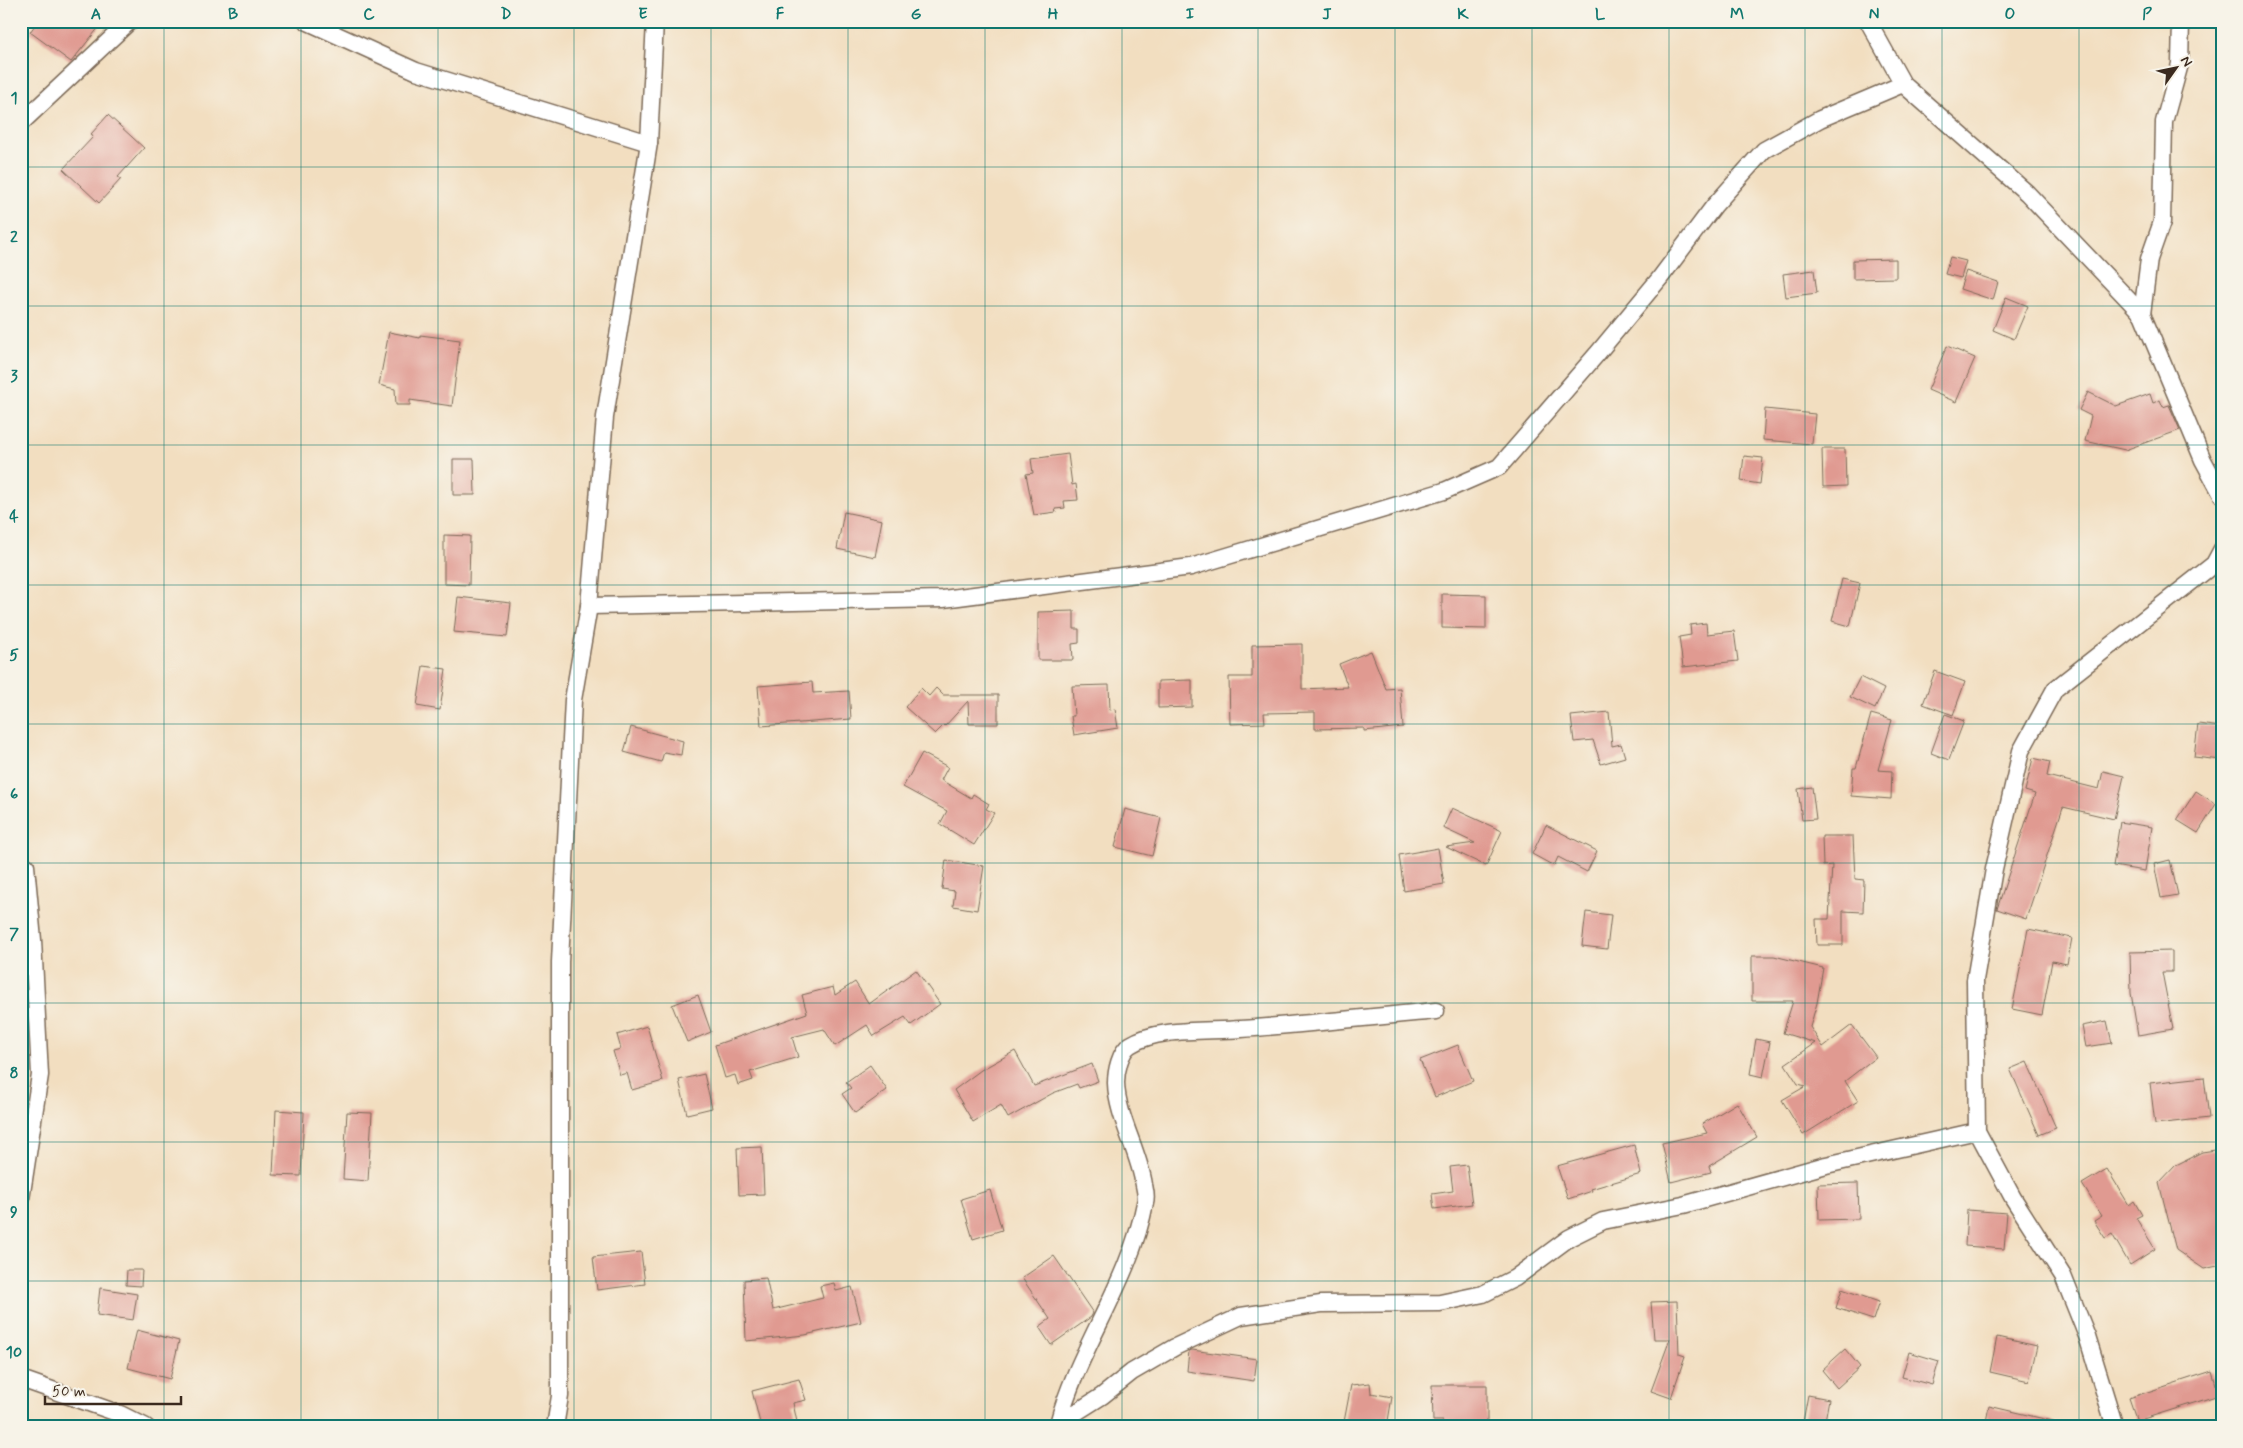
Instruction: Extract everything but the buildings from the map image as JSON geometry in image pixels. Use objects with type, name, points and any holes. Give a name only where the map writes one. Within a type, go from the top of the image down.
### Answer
[{"type":"street","points":[[21,123],[130,21]]},
{"type":"street","points":[[306,21],[416,71],[649,143]]},
{"type":"street","points":[[555,1427],[560,1396],[560,962],[573,700],[589,606],[605,417],[649,143],[655,21]]},
{"type":"street","points":[[1868,21],[1903,84],[2027,193],[2142,314],[2203,460],[2222,495]]},
{"type":"street","points":[[2142,314],[2149,259],[2162,222],[2164,122],[2180,64],[2181,21]]},
{"type":"street","points":[[589,606],[943,599],[1191,567],[1444,491],[1499,467],[1597,354],[1660,278],[1714,206],[1764,150],[1820,118],[1903,84]]},
{"type":"street","points":[[2115,1427],[2087,1336],[2063,1276],[2013,1198],[1977,1131],[1975,980],[1994,870],[2021,751],[2055,689],[2214,564],[2222,549]]},
{"type":"street","points":[[21,1199],[40,1076],[33,940],[26,866]]},
{"type":"street","points":[[1056,1426],[1066,1393],[1105,1314],[1138,1230],[1146,1201],[1141,1164],[1126,1130],[1116,1083],[1119,1060],[1128,1046],[1150,1035],[1240,1030],[1436,1011]]},
{"type":"street","points":[[1056,1426],[1102,1396],[1132,1372],[1175,1347],[1241,1316],[1321,1304],[1440,1302],[1483,1294],[1515,1278],[1569,1238],[1603,1220],[1683,1205],[1826,1165],[1977,1131]]},
{"type":"street","points":[[21,1379],[120,1414],[146,1427]]}]
